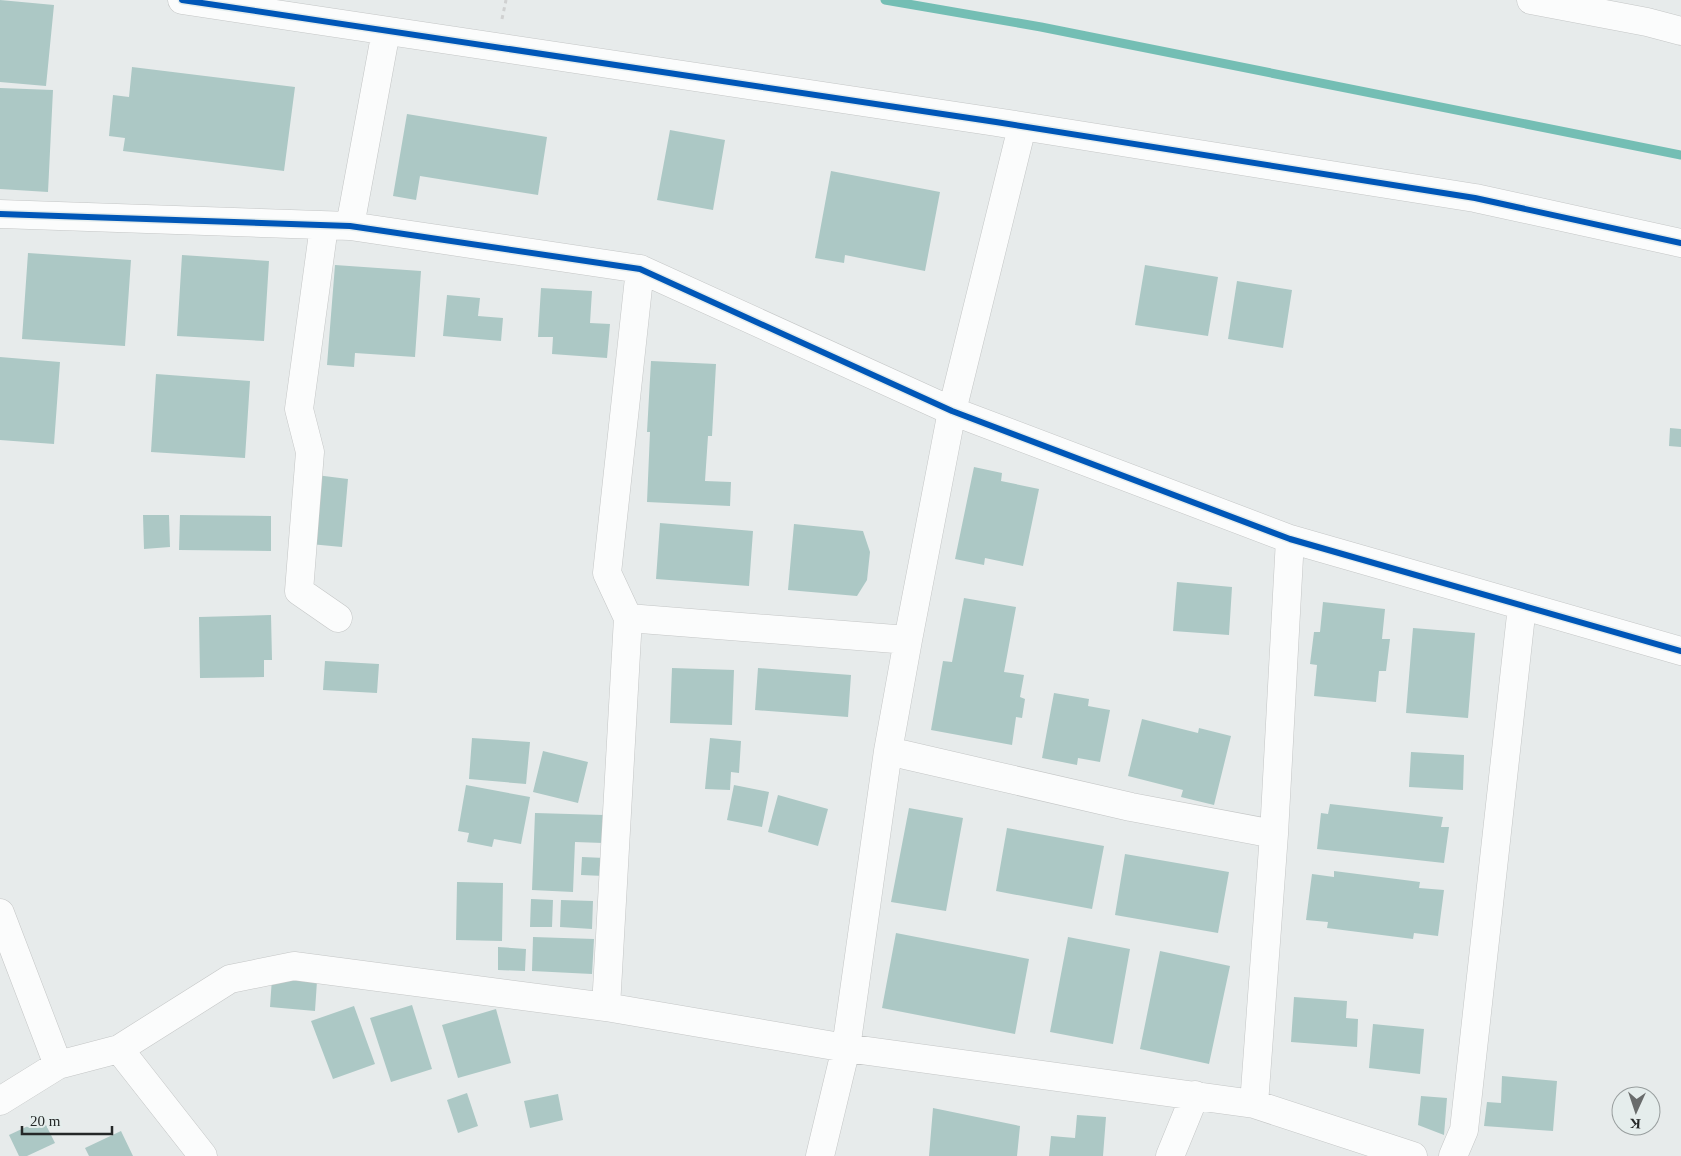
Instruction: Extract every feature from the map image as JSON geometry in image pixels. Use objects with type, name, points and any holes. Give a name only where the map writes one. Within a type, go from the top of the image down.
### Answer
[{"type":"street","points":[[182,0],[1022,127],[1475,198],[1681,242]]},
{"type":"street","points":[[1531,0],[1647,11],[1681,31]]},
{"type":"street","points":[[338,618],[299,591],[310,452],[299,409],[337,226],[386,31]]},
{"type":"street","points":[[820,1156],[846,1048],[888,752],[952,411],[1022,127]]},
{"type":"street","points":[[0,214],[337,226],[640,269],[952,411],[1290,539],[1681,650]]},
{"type":"street","points":[[606,1007],[628,618],[607,573],[640,269]]},
{"type":"street","points":[[1254,1104],[1274,834],[1290,539]]},
{"type":"street","points":[[1453,1156],[1464,1130],[1522,606]]},
{"type":"street","points":[[628,618],[908,640]]},
{"type":"street","points":[[888,752],[1131,807],[1274,834]]},
{"type":"street","points":[[0,913],[58,1065]]},
{"type":"street","points":[[0,1101],[58,1065],[119,1049],[230,979],[294,966],[606,1007],[846,1048],[1254,1104],[1412,1156]]},
{"type":"street","points":[[119,1049],[203,1156]]},
{"type":"street","points":[[1170,1156],[1195,1095]]},
{"type":"building","points":[[0,0],[54,5],[46,86],[0,82]]},
{"type":"building","points":[[132,67],[295,87],[284,171],[123,151],[125,138],[109,136],[113,95],[129,97]]},
{"type":"building","points":[[0,88],[53,90],[48,192],[0,189]]},
{"type":"building","points":[[407,114],[547,137],[538,195],[420,176],[416,200],[393,196]]},
{"type":"building","points":[[670,130],[725,140],[713,210],[657,200]]},
{"type":"building","points":[[831,171],[940,192],[925,271],[845,255],[844,263],[815,258]]},
{"type":"building","points":[[28,253],[131,260],[125,346],[22,339]]},
{"type":"building","points":[[182,255],[269,261],[264,341],[177,336]]},
{"type":"building","points":[[335,265],[421,271],[415,357],[355,353],[354,367],[327,365]]},
{"type":"building","points":[[1145,265],[1218,277],[1208,336],[1135,325]]},
{"type":"building","points":[[1237,281],[1292,290],[1283,348],[1228,339]]},
{"type":"building","points":[[541,288],[592,291],[590,323],[610,324],[607,358],[552,354],[553,337],[538,337]]},
{"type":"building","points":[[447,295],[480,298],[478,316],[503,318],[501,341],[443,336]]},
{"type":"building","points":[[0,357],[60,362],[54,444],[0,440]]},
{"type":"building","points":[[651,361],[716,364],[712,436],[708,436],[705,481],[731,482],[730,506],[647,502],[650,432],[647,432]]},
{"type":"building","points":[[156,374],[250,381],[245,458],[151,452]]},
{"type":"building","points":[[1670,428],[1681,429],[1681,447],[1669,446]]},
{"type":"building","points":[[974,467],[1002,473],[1001,481],[1039,489],[1023,566],[985,558],[984,565],[955,559]]},
{"type":"building","points":[[316,475],[348,479],[342,547],[310,544]]},
{"type":"building","points":[[143,515],[169,515],[170,547],[144,549]]},
{"type":"building","points":[[180,515],[271,516],[271,551],[179,550]]},
{"type":"building","points":[[660,523],[753,531],[749,586],[656,579]]},
{"type":"building","points":[[794,524],[863,531],[870,552],[867,580],[857,596],[788,590]]},
{"type":"building","points":[[1177,582],[1232,587],[1229,635],[1173,631]]},
{"type":"building","points":[[964,598],[1016,607],[1004,672],[1024,675],[1020,697],[1025,699],[1022,718],[1016,717],[1012,745],[931,730],[943,661],[952,662]]},
{"type":"building","points":[[1323,602],[1385,609],[1382,639],[1390,639],[1386,671],[1379,671],[1376,702],[1314,696],[1317,665],[1310,664],[1314,632],[1320,632]]},
{"type":"building","points":[[271,615],[272,660],[264,660],[264,677],[200,678],[199,617]]},
{"type":"building","points":[[1413,628],[1475,633],[1468,718],[1406,713]]},
{"type":"building","points":[[325,661],[379,664],[377,693],[323,690]]},
{"type":"building","points":[[672,668],[734,670],[732,725],[670,723]]},
{"type":"building","points":[[758,668],[851,675],[848,717],[755,710]]},
{"type":"building","points":[[1054,693],[1089,699],[1088,706],[1110,710],[1100,762],[1078,758],[1077,765],[1042,758]]},
{"type":"building","points":[[1142,719],[1198,733],[1199,728],[1231,736],[1214,805],[1181,797],[1183,790],[1128,776]]},
{"type":"building","points":[[472,738],[530,742],[526,784],[469,779]]},
{"type":"building","points":[[710,738],[741,741],[739,773],[731,772],[730,790],[705,789]]},
{"type":"building","points":[[543,751],[588,762],[578,803],[533,792]]},
{"type":"building","points":[[1411,752],[1464,755],[1463,790],[1409,787]]},
{"type":"building","points":[[466,785],[530,797],[521,844],[494,839],[492,847],[467,842],[469,833],[458,831]]},
{"type":"building","points":[[734,785],[769,792],[762,827],[727,820]]},
{"type":"building","points":[[778,795],[828,809],[818,846],[768,832]]},
{"type":"building","points":[[1330,804],[1443,817],[1441,827],[1449,827],[1444,863],[1317,849],[1321,813],[1328,814]]},
{"type":"building","points":[[909,808],[963,818],[946,911],[891,902]]},
{"type":"building","points":[[535,813],[604,815],[603,843],[575,842],[573,892],[532,890]]},
{"type":"building","points":[[1007,828],[1104,846],[1092,909],[996,891]]},
{"type":"building","points":[[1125,854],[1229,872],[1218,933],[1115,915]]},
{"type":"building","points":[[582,857],[605,858],[604,876],[581,875]]},
{"type":"building","points":[[1334,871],[1420,882],[1419,888],[1444,890],[1438,936],[1414,933],[1413,939],[1327,928],[1328,922],[1306,920],[1312,874],[1334,877]]},
{"type":"building","points":[[457,882],[503,883],[502,941],[456,940]]},
{"type":"building","points":[[531,899],[553,900],[552,927],[530,927]]},
{"type":"building","points":[[561,900],[593,901],[592,929],[560,927]]},
{"type":"building","points":[[896,933],[1029,959],[1015,1034],[882,1008]]},
{"type":"building","points":[[533,937],[594,939],[592,974],[532,971]]},
{"type":"building","points":[[1068,937],[1130,949],[1113,1044],[1050,1032]]},
{"type":"building","points":[[498,947],[526,949],[525,971],[498,970]]},
{"type":"building","points":[[1160,951],[1230,966],[1209,1064],[1140,1049]]},
{"type":"building","points":[[272,978],[317,981],[315,1011],[270,1007]]},
{"type":"building","points":[[1294,997],[1347,1001],[1346,1018],[1358,1019],[1357,1047],[1291,1042]]},
{"type":"building","points":[[412,1005],[432,1069],[391,1082],[370,1018]]},
{"type":"building","points":[[354,1006],[375,1064],[333,1079],[311,1021]]},
{"type":"building","points":[[496,1009],[511,1063],[458,1078],[442,1025]]},
{"type":"building","points":[[1373,1024],[1424,1029],[1420,1074],[1369,1068]]},
{"type":"building","points":[[1502,1076],[1557,1081],[1553,1131],[1484,1126],[1487,1102],[1501,1103]]},
{"type":"building","points":[[467,1093],[478,1126],[458,1133],[447,1100]]},
{"type":"building","points":[[558,1094],[563,1120],[530,1128],[524,1101]]},
{"type":"building","points":[[1421,1096],[1447,1098],[1444,1135],[1418,1125]]},
{"type":"building","points":[[933,1108],[1020,1126],[1017,1156],[929,1156]]},
{"type":"building","points":[[1077,1115],[1106,1117],[1103,1156],[1049,1156],[1051,1136],[1075,1138]]},
{"type":"building","points":[[43,1119],[55,1143],[27,1156],[19,1156],[9,1135]]},
{"type":"building","points":[[121,1131],[133,1156],[89,1156],[85,1148]]},
{"type":"waterway","points":[[885,0],[1041,27],[1681,155]]},
{"type":"cycle path","points":[[182,0],[996,122],[1475,198],[1681,243]]},
{"type":"cycle path","points":[[0,214],[350,226],[640,269],[952,411],[1290,539],[1681,651]]}]
